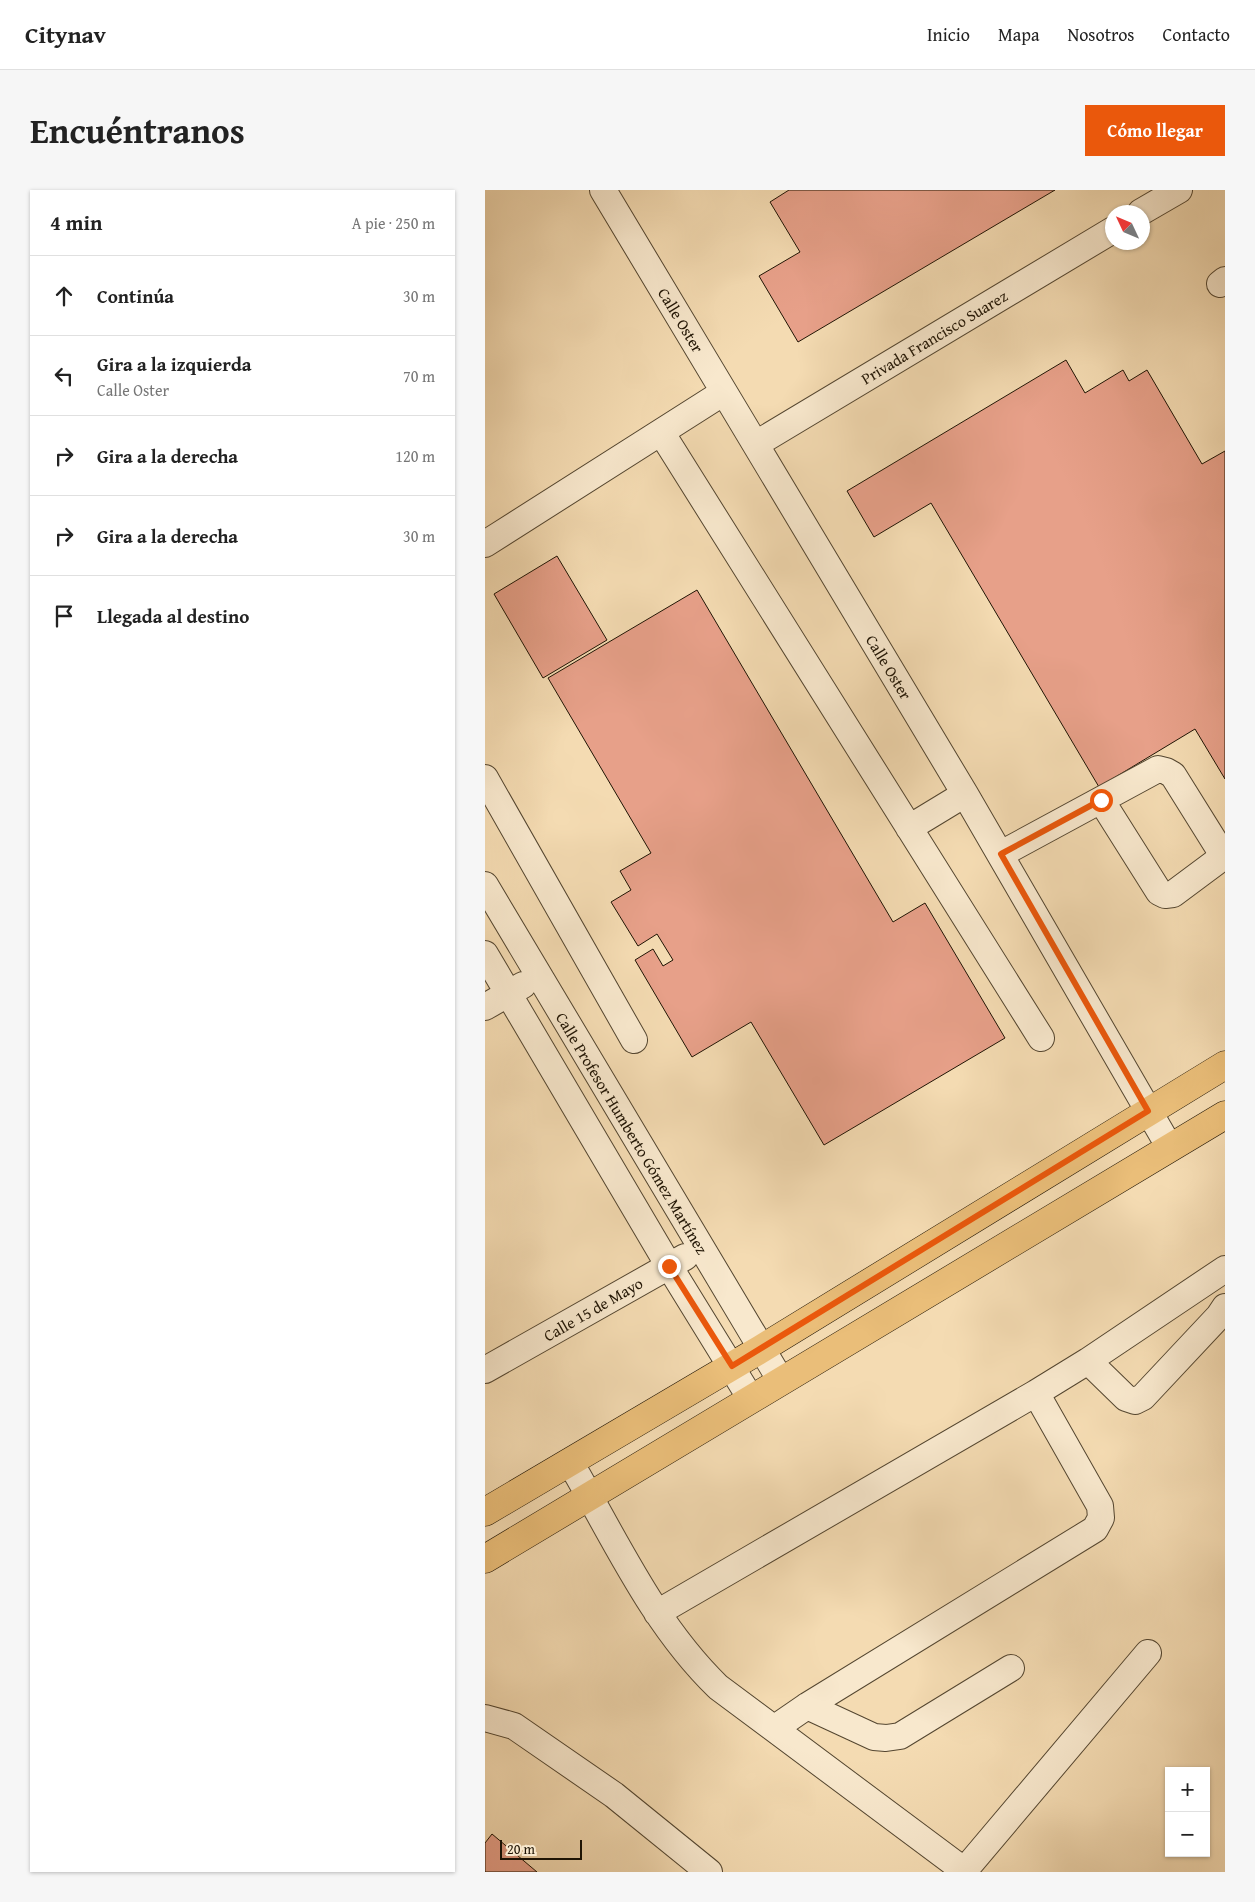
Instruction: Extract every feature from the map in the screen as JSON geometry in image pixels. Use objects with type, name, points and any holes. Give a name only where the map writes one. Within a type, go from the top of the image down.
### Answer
[{"type":"main road","points":[[485,1512],[761,1349],[1225,1065]]},
{"type":"main road","points":[[485,1559],[1225,1115]]},
{"type":"street","name":"Calle Oster","points":[[603,190],[1001,854],[1170,1148]]},
{"type":"street","points":[[1150,207],[1179,190]]},
{"type":"street","name":"Privada Francisco Suarez","points":[[756,444],[1105,235]]},
{"type":"street","points":[[485,544],[724,392]]},
{"type":"street","points":[[661,432],[1041,1038]]},
{"type":"street","points":[[1001,854],[1158,769],[1166,770],[1173,775],[1218,847],[1220,854],[1216,862],[1173,894],[1165,895],[1159,892],[1101,800]]},
{"type":"street","points":[[485,778],[634,1040]]},
{"type":"street","points":[[909,828],[965,794]]},
{"type":"street","name":"Calle Profesor Humberto Gómez Martínez","points":[[485,885],[781,1381]]},
{"type":"street","points":[[485,954],[669,1266],[751,1399]]},
{"type":"street","points":[[485,1007],[539,976]]},
{"type":"street","name":"Calle 15 de Mayo","points":[[485,1370],[701,1248]]},
{"type":"street","points":[[657,1613],[1036,1393],[1224,1278]]},
{"type":"street","points":[[1088,1361],[1127,1398],[1135,1401],[1143,1397],[1219,1316],[1225,1307]]},
{"type":"street","points":[[775,1728],[807,1706],[1095,1529],[1101,1518],[1100,1506],[1036,1393]]},
{"type":"street","points":[[570,1462],[657,1613],[707,1676],[718,1687],[965,1871],[1148,1654]]},
{"type":"street","points":[[807,1706],[874,1738],[900,1736],[1011,1668]]},
{"type":"street","points":[[485,1718],[513,1726],[606,1790],[709,1872]]},
{"type":"building","points":[[789,190],[1055,190],[798,342],[759,276],[800,252],[770,202]]},
{"type":"building","points":[[1066,360],[1085,393],[1123,370],[1129,381],[1147,370],[1202,464],[1225,451],[1225,779],[1195,729],[1099,787],[931,503],[874,537],[847,491]]},
{"type":"building","points":[[557,556],[607,640],[543,678],[494,594]]},
{"type":"building","points":[[697,590],[893,922],[925,903],[1005,1038],[824,1145],[751,1022],[692,1057],[635,960],[653,949],[663,966],[673,960],[657,934],[638,946],[611,902],[631,890],[620,871],[651,853],[548,678]]},
{"type":"building","points":[[492,1834],[537,1872],[485,1872],[485,1843]]},
{"type":"route","points":[[669,1266],[732,1366],[1148,1111],[1001,854],[1101,800]]}]
